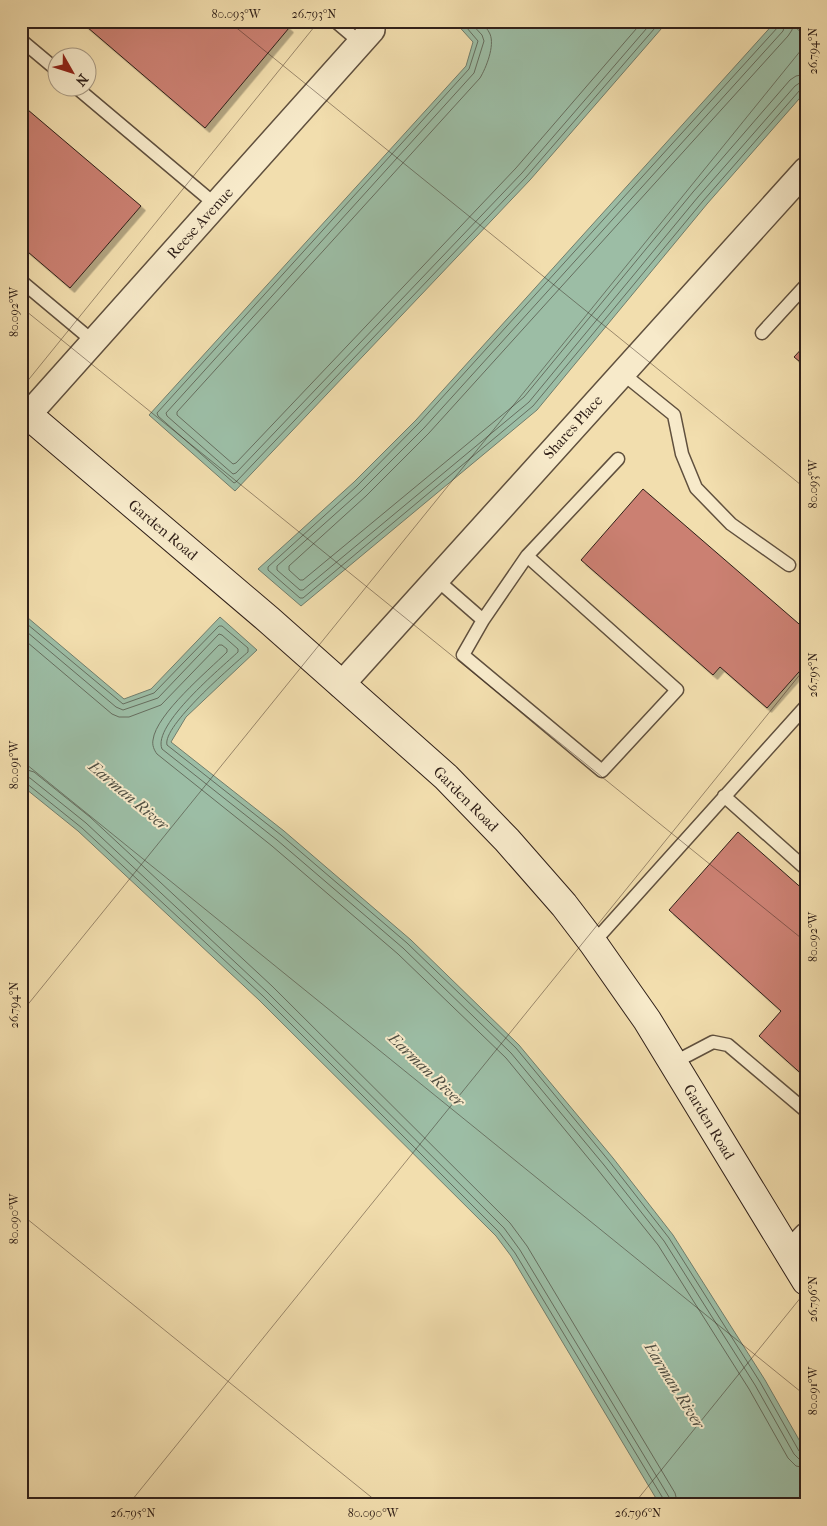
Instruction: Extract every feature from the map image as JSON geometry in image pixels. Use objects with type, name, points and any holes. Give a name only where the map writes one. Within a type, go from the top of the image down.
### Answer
[{"type":"street","name":"Reese Avenue","points":[[25,412],[94,342],[364,39]]},
{"type":"street","name":"Shares Place","points":[[341,685],[806,170]]},
{"type":"street","name":"Garden Road","points":[[25,412],[269,620],[446,777],[507,840],[564,905],[593,942],[647,1020],[673,1063],[798,1245],[806,1281]]},
{"type":"lane","points":[[335,21],[355,38],[364,39]]},
{"type":"lane","points":[[21,40],[48,63]]},
{"type":"lane","points":[[89,98],[216,205]]},
{"type":"lane","points":[[21,281],[94,342]]},
{"type":"lane","points":[[762,333],[806,285]]},
{"type":"lane","points":[[622,373],[674,415],[682,454],[696,488],[731,524],[789,564]]},
{"type":"lane","points":[[527,556],[677,690],[602,771],[463,655],[483,620],[527,556],[618,459]]},
{"type":"lane","points":[[436,579],[483,620]]},
{"type":"lane","points":[[593,942],[806,706]]},
{"type":"lane","points":[[724,796],[806,869]]},
{"type":"lane","points":[[673,1063],[712,1042],[728,1045],[806,1111]]},
{"type":"water","points":[[454,21],[668,21],[530,180],[235,491],[149,415],[466,66],[473,42]]},
{"type":"water","points":[[776,21],[806,21],[806,91],[707,204],[537,410],[301,606],[258,569],[354,482],[416,420]]},
{"type":"water","name":"Earman River","points":[[21,612],[124,699],[151,689],[220,617],[257,650],[186,717],[171,742],[284,831],[411,940],[519,1045],[613,1158],[673,1235],[765,1380],[806,1452],[806,1505],[660,1505],[511,1256],[496,1236],[259,1000],[78,831],[21,785]]},
{"type":"building","points":[[80,21],[281,21],[289,28],[205,128]]},
{"type":"building","points":[[21,104],[141,206],[70,288],[21,246]]},
{"type":"building","points":[[806,344],[806,367],[794,357]]},
{"type":"building","points":[[643,489],[806,630],[806,664],[767,708],[720,667],[713,675],[581,560]]},
{"type":"building","points":[[738,832],[806,892],[806,1078],[759,1036],[781,1011],[669,910]]}]
